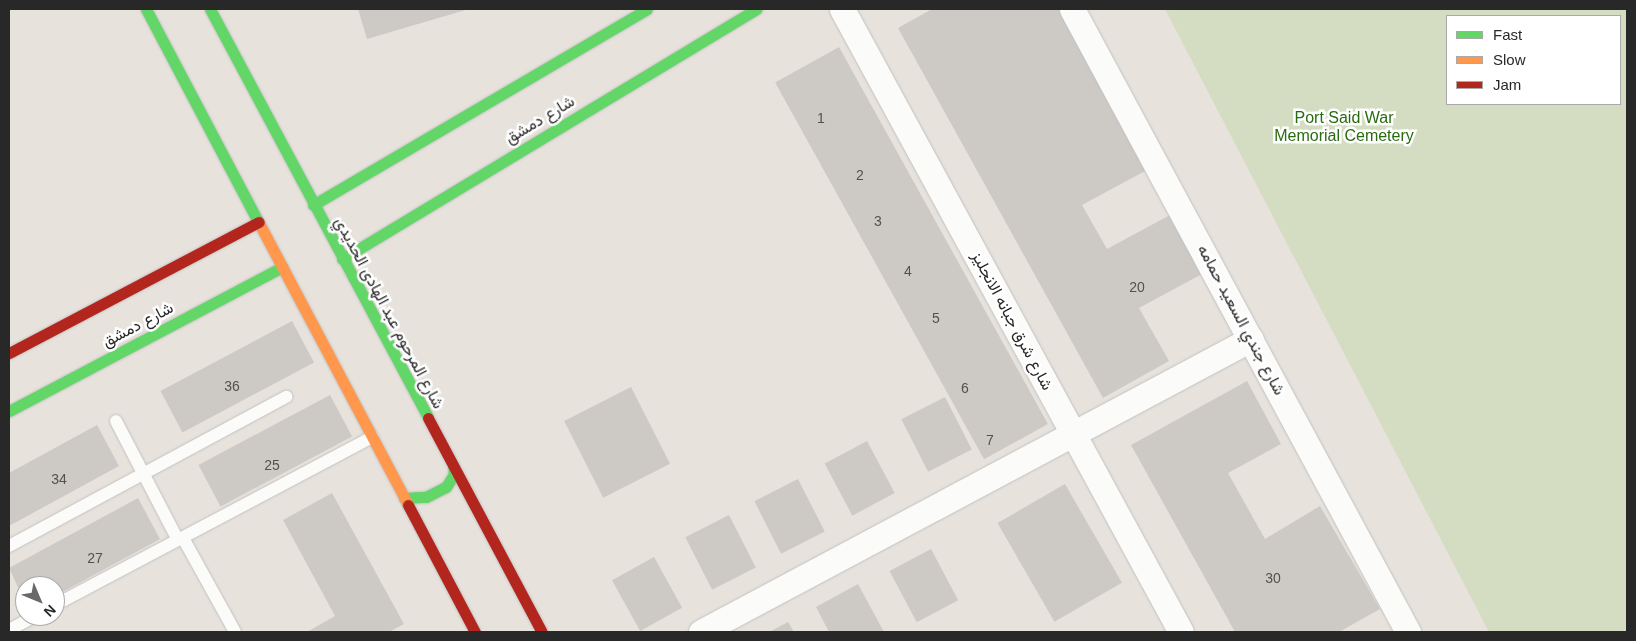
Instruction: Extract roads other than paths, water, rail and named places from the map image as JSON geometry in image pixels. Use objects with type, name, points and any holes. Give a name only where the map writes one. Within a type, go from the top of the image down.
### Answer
[{"type":"street","points":[[146,9],[475,632]]},
{"type":"street","name":"شارع المرحوم عبد الهادى الحديدي","points":[[210,9],[542,632]]},
{"type":"street","points":[[313,205],[647,9]]},
{"type":"street","name":"شارع دمشق","points":[[342,259],[756,9]]},
{"type":"street","name":"شارع شرق جبانه الانجليز","points":[[842,9],[1181,632]]},
{"type":"street","name":"شارع جندي السعيد حمامه","points":[[1072,9],[1407,632]]},
{"type":"street","points":[[9,353],[259,222]]},
{"type":"street","name":"شارع دمشق","points":[[9,411],[282,267]]},
{"type":"street","points":[[701,632],[1251,339]]},
{"type":"street","points":[[404,498],[426,497],[446,487],[454,474],[452,465]]},
{"type":"lane","points":[[9,546],[286,397]]},
{"type":"lane","points":[[116,421],[180,539],[235,632]]},
{"type":"lane","points":[[65,600],[372,437]]},
{"type":"park label","name":"Port Said War Memorial Cemetery","points":[[1344,127]]}]
